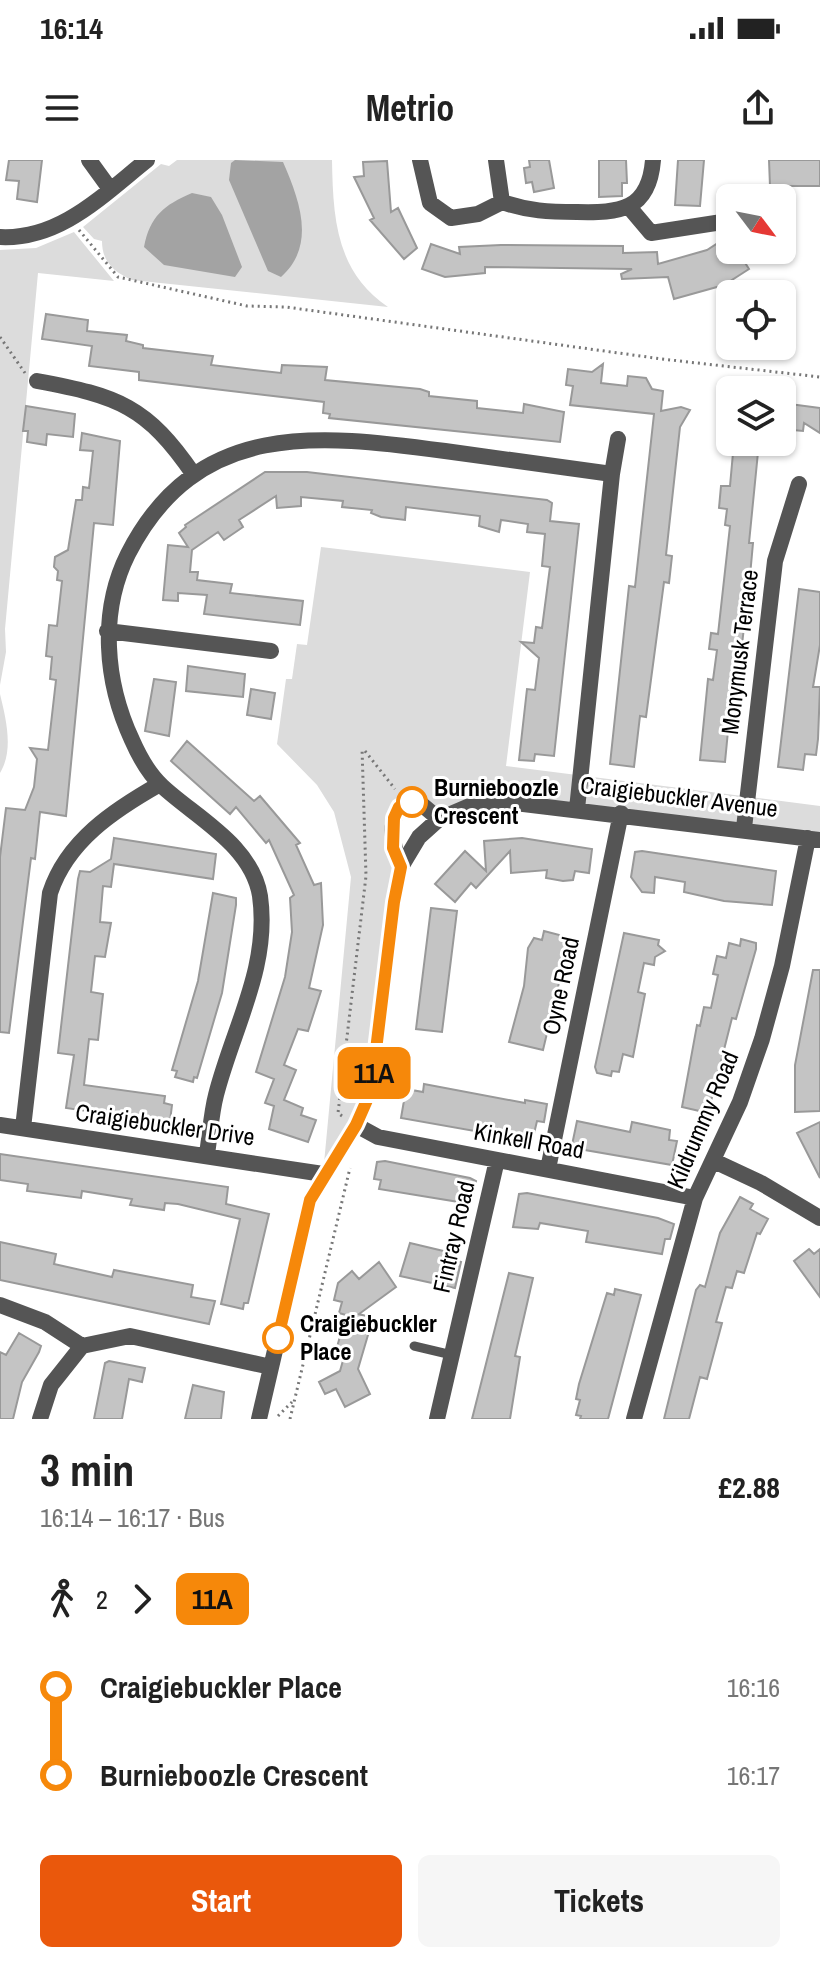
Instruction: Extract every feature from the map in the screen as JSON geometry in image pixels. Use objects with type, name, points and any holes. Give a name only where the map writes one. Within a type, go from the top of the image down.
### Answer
[{"type":"street","points":[[89,160],[110,189]]},
{"type":"street","points":[[0,237],[35,236],[70,220],[147,160]]},
{"type":"street","points":[[420,160],[430,203],[451,218],[478,214],[502,202],[529,211],[612,212],[634,203],[650,177],[653,160]]},
{"type":"street","points":[[496,160],[502,202]]},
{"type":"street","points":[[634,203],[651,233],[716,223]]},
{"type":"street","points":[[37,381],[97,392],[118,401],[169,439],[194,475]]},
{"type":"street","points":[[207,1154],[216,1097],[257,965],[261,940],[259,893],[250,869],[235,849],[160,784],[132,741],[120,710],[107,631],[117,576],[134,543],[154,515],[194,475],[257,447],[327,437],[612,474]]},
{"type":"street","points":[[577,809],[618,439]]},
{"type":"street","name":"Monymusk Terrace","points":[[744,828],[775,561],[799,484]]},
{"type":"street","points":[[107,631],[271,651]]},
{"type":"street","points":[[23,1128],[50,893],[55,876],[86,836],[160,784]]},
{"type":"street","name":"Craigiebuckler Avenue","points":[[259,1419],[310,1200],[323,1174],[356,1125],[371,1091],[378,1054],[394,902],[401,867],[419,837],[439,819],[474,804],[506,802],[621,813],[814,839]]},
{"type":"street","points":[[404,803],[420,803],[439,819]]},
{"type":"street","name":"Craigiebuckler Avenue","points":[[401,867],[393,848],[394,818],[404,803]]},
{"type":"street","name":"Oyne Road","points":[[548,1169],[621,813]]},
{"type":"street","name":"Kildrummy Road","points":[[634,1419],[695,1198],[714,1161],[762,1039],[814,839]]},
{"type":"street","name":"Craigiebuckler Drive","points":[[0,1125],[323,1174]]},
{"type":"street","name":"Kinkell Road","points":[[356,1125],[378,1137],[695,1198]]},
{"type":"street","name":"Fintray Road","points":[[437,1419],[497,1160]]},
{"type":"street","points":[[714,1161],[761,1183],[820,1218]]},
{"type":"street","points":[[0,1305],[45,1322],[82,1346]]},
{"type":"street","points":[[40,1419],[51,1385],[82,1346],[130,1336],[271,1367]]},
{"type":"lane","points":[[414,1346],[452,1355]]},
{"type":"path","points":[[70,220],[118,277],[247,306],[286,307],[662,359],[820,377]]},
{"type":"path","points":[[0,337],[30,380],[37,381]]},
{"type":"path","points":[[356,1125],[338,1113],[366,876],[362,748],[404,803]]},
{"type":"path","points":[[290,1419],[352,1159]]},
{"type":"path","points":[[275,1419],[295,1400]]},
{"type":"shaded area","points":[[177,160],[332,160],[336,223],[341,242],[357,277],[388,307],[132,280],[120,273],[107,260],[102,241],[94,239],[83,227],[161,164],[169,166]]},
{"type":"shaded area","points":[[235,160],[283,162],[289,176],[299,206],[302,236],[299,251],[281,277],[268,271],[229,180],[231,163]]},
{"type":"shaded area","points":[[192,193],[211,197],[222,215],[242,267],[235,277],[164,265],[144,247],[154,219],[174,202]]},
{"type":"shaded area","points":[[74,232],[114,281],[38,273],[5,629],[6,652],[0,685],[0,250],[36,248]]},
{"type":"shaded area","points":[[321,547],[530,572],[506,766],[820,806],[820,840],[506,802],[439,819],[430,809],[399,807],[401,867],[371,1091],[323,1174],[351,877],[334,812],[317,785],[277,744],[286,679],[292,679],[297,644],[307,645]]},
{"type":"shaded area","points":[[0,694],[8,744],[0,773]]},
{"type":"building","points":[[9,160],[42,160],[37,202],[17,199],[19,181],[6,180]]},
{"type":"building","points":[[529,160],[549,160],[554,188],[534,192],[532,182],[526,183],[524,168],[530,167]]},
{"type":"building","points":[[599,160],[626,160],[627,183],[622,183],[622,196],[599,197]]},
{"type":"building","points":[[678,160],[704,160],[700,206],[675,205]]},
{"type":"building","points":[[769,160],[820,160],[820,186],[770,184]]},
{"type":"building","points":[[387,161],[391,212],[398,208],[417,248],[404,259],[370,220],[374,218],[354,177],[364,176],[363,162]]},
{"type":"building","points":[[431,244],[460,254],[459,247],[623,246],[623,253],[657,252],[658,264],[707,250],[716,244],[716,264],[746,264],[749,269],[732,280],[716,280],[716,287],[674,299],[668,277],[622,279],[621,274],[632,269],[485,267],[485,273],[445,277],[422,269]]},
{"type":"building","points":[[46,314],[88,320],[87,331],[127,335],[126,341],[143,345],[143,348],[213,356],[211,365],[281,373],[282,365],[327,367],[325,380],[420,389],[429,392],[429,396],[477,401],[477,408],[523,413],[524,404],[564,412],[560,442],[329,418],[330,414],[323,413],[324,402],[139,380],[139,372],[89,366],[92,346],[42,339]]},
{"type":"building","points":[[603,364],[601,383],[627,386],[628,376],[646,378],[652,389],[663,391],[661,411],[681,407],[690,410],[680,427],[666,555],[672,556],[669,583],[664,582],[646,717],[640,716],[634,767],[610,764],[629,586],[635,587],[654,414],[570,405],[573,386],[566,385],[568,369],[592,372]]},
{"type":"building","points":[[796,405],[820,408],[820,433],[804,423],[803,431],[796,430]]},
{"type":"building","points":[[26,406],[75,414],[73,437],[47,434],[46,445],[27,442],[28,431],[23,431]]},
{"type":"building","points":[[82,433],[120,441],[113,525],[94,523],[66,816],[40,812],[35,859],[31,858],[9,1033],[0,1032],[0,857],[6,808],[25,810],[34,787],[37,759],[30,748],[48,750],[56,680],[50,679],[52,657],[46,656],[49,625],[57,626],[62,581],[57,580],[55,557],[68,550],[76,500],[82,500],[83,487],[89,488],[93,451],[80,450]]},
{"type":"building","points":[[733,456],[758,456],[749,543],[753,543],[750,576],[739,670],[734,669],[725,762],[700,760],[708,679],[713,680],[717,650],[709,649],[711,633],[718,634],[730,526],[725,525],[727,509],[719,508],[721,486],[730,486]]},
{"type":"building","points":[[265,472],[307,472],[547,500],[552,503],[550,521],[579,524],[554,756],[535,754],[534,761],[519,760],[527,689],[535,690],[539,658],[521,642],[534,643],[536,627],[542,628],[550,567],[542,566],[545,534],[527,532],[528,524],[501,520],[499,532],[479,526],[480,516],[406,507],[405,520],[381,517],[371,513],[372,510],[342,507],[343,501],[301,497],[301,506],[277,508],[276,496],[239,520],[243,527],[224,540],[218,532],[192,550],[190,572],[198,572],[197,580],[232,584],[230,593],[303,601],[300,625],[204,614],[207,595],[178,593],[178,601],[163,600],[168,545],[188,547],[179,533],[185,525]]},
{"type":"building","points":[[799,589],[820,592],[820,645],[813,687],[820,687],[818,739],[816,755],[805,754],[803,770],[778,767]]},
{"type":"building","points":[[188,666],[245,674],[243,697],[186,691]]},
{"type":"building","points":[[154,679],[176,682],[169,736],[145,731]]},
{"type":"building","points":[[251,689],[275,693],[271,719],[247,715]]},
{"type":"building","points":[[187,741],[254,801],[260,796],[300,843],[296,845],[314,885],[321,883],[323,925],[309,988],[321,991],[308,1031],[298,1029],[284,1065],[296,1070],[284,1100],[303,1108],[301,1115],[316,1120],[308,1142],[269,1129],[274,1106],[265,1103],[274,1079],[256,1072],[285,977],[292,932],[290,898],[294,895],[269,840],[266,843],[236,807],[230,814],[171,761]]},
{"type":"building","points":[[114,838],[216,854],[213,879],[114,864],[111,887],[103,886],[100,922],[111,923],[105,957],[95,956],[91,992],[103,994],[98,1040],[89,1039],[84,1085],[165,1096],[164,1103],[172,1105],[170,1121],[66,1108],[74,1055],[58,1053],[78,879],[80,871],[90,872],[111,859]]},
{"type":"building","points":[[522,838],[592,849],[589,873],[575,871],[573,880],[563,881],[546,878],[547,870],[511,873],[510,851],[476,888],[471,883],[455,902],[435,884],[465,851],[486,871],[484,841]]},
{"type":"building","points":[[635,852],[776,871],[772,905],[724,901],[684,892],[685,882],[655,877],[654,893],[642,892],[631,877]]},
{"type":"building","points":[[213,893],[236,898],[236,905],[222,993],[197,1078],[194,1077],[193,1082],[175,1077],[177,1071],[172,1070],[198,981]]},
{"type":"building","points":[[431,908],[457,911],[442,1032],[416,1029]]},
{"type":"building","points":[[544,931],[567,937],[568,945],[543,1050],[509,1042],[524,986],[528,948],[534,938],[542,940]]},
{"type":"building","points":[[624,933],[659,940],[658,945],[665,951],[655,957],[654,965],[644,963],[638,992],[645,994],[633,1057],[623,1054],[619,1072],[612,1071],[611,1076],[597,1073],[595,1067]]},
{"type":"building","points":[[741,939],[756,943],[756,949],[736,1019],[732,1018],[708,1113],[682,1107],[697,1025],[700,1026],[704,1007],[711,1008],[718,975],[713,974],[717,956],[726,958],[729,943],[740,946]]},
{"type":"building","points":[[813,970],[820,970],[820,1111],[795,1112],[795,1065]]},
{"type":"building","points":[[424,1084],[525,1103],[525,1100],[547,1104],[544,1122],[537,1121],[533,1138],[526,1140],[401,1118],[406,1089],[423,1092]]},
{"type":"building","points":[[577,1121],[630,1132],[632,1122],[670,1130],[669,1140],[677,1141],[672,1165],[579,1149],[572,1145]]},
{"type":"building","points":[[820,1122],[820,1178],[797,1133]]},
{"type":"building","points":[[0,1154],[228,1187],[226,1204],[269,1214],[248,1303],[244,1303],[243,1309],[221,1304],[240,1219],[178,1204],[165,1203],[164,1210],[130,1205],[132,1199],[82,1191],[81,1198],[27,1191],[28,1184],[0,1180]]},
{"type":"building","points":[[377,1162],[470,1178],[476,1181],[473,1197],[466,1196],[465,1203],[379,1189],[381,1180],[374,1179]]},
{"type":"building","points":[[519,1194],[658,1218],[674,1224],[670,1239],[665,1239],[662,1254],[586,1242],[588,1231],[540,1223],[538,1229],[513,1227]]},
{"type":"building","points":[[740,1197],[753,1204],[750,1209],[768,1219],[760,1234],[757,1233],[744,1273],[737,1271],[732,1288],[726,1287],[716,1322],[722,1323],[707,1379],[700,1377],[689,1419],[664,1419],[696,1290],[700,1285],[705,1287],[720,1233]]},
{"type":"building","points":[[0,1242],[56,1254],[54,1264],[112,1277],[114,1270],[193,1285],[191,1297],[215,1301],[209,1324],[0,1280]]},
{"type":"building","points":[[410,1243],[452,1253],[450,1259],[461,1262],[455,1288],[400,1276]]},
{"type":"building","points":[[809,1249],[814,1254],[820,1249],[820,1297],[794,1261]]},
{"type":"building","points":[[379,1262],[396,1287],[359,1314],[373,1318],[358,1369],[370,1394],[345,1407],[336,1389],[325,1394],[319,1382],[340,1371],[346,1350],[337,1347],[346,1315],[339,1313],[342,1302],[334,1300],[338,1283],[352,1271],[359,1279]]},
{"type":"building","points":[[509,1273],[533,1278],[515,1356],[520,1357],[510,1419],[472,1419]]},
{"type":"building","points":[[615,1289],[641,1295],[608,1419],[580,1419],[581,1416],[576,1415],[580,1400],[576,1399],[579,1384],[607,1293],[614,1295]]},
{"type":"building","points":[[19,1333],[41,1346],[22,1382],[13,1419],[0,1419],[0,1352],[6,1355]]},
{"type":"building","points":[[109,1361],[145,1368],[142,1382],[129,1379],[122,1419],[94,1419],[105,1363]]},
{"type":"building","points":[[193,1385],[224,1392],[221,1419],[185,1419]]},
{"type":"bus line","name":"11A","points":[[278,1338],[310,1200],[323,1174],[356,1125],[371,1091],[401,867],[393,848],[394,818],[399,807],[412,802]]},
{"type":"place","name":"Burnieboozle Crescent","points":[[412,802]]},
{"type":"place","name":"Craigiebuckler Place","points":[[278,1338]]}]
